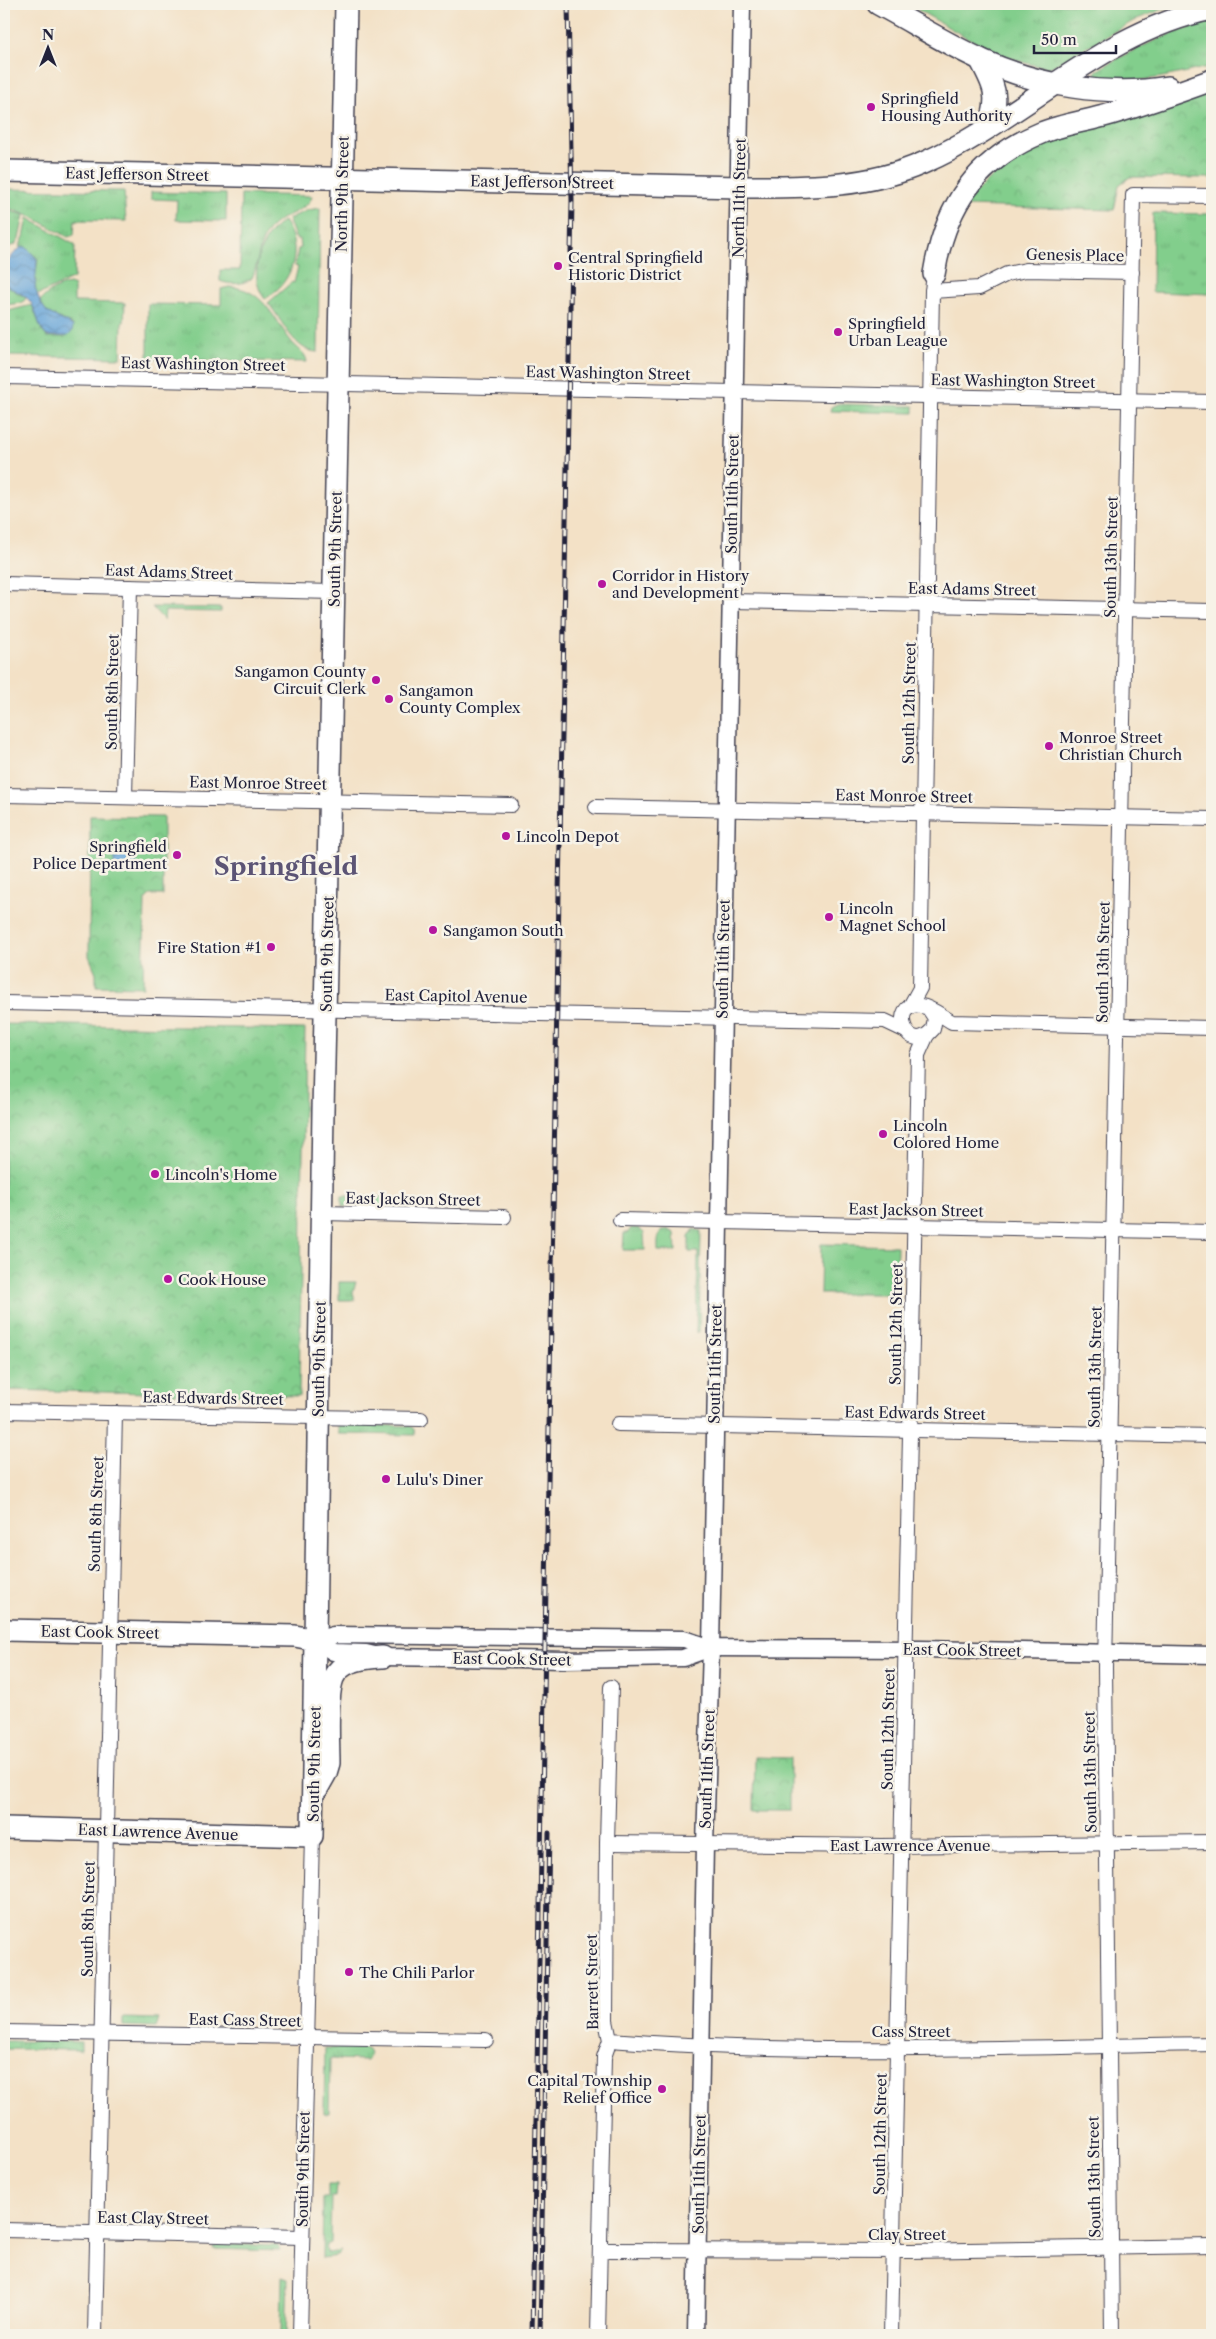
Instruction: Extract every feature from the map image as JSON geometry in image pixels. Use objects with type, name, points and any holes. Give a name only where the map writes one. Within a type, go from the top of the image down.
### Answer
[{"type":"main road","name":"North 9th Street","points":[[339,383],[346,4]]},
{"type":"main road","points":[[878,4],[980,59],[1024,77],[1092,90],[1152,90],[1212,79]]},
{"type":"main road","name":"East Jefferson Street","points":[[4,171],[740,187],[807,186],[868,180],[922,164],[990,125],[1118,44],[1172,20],[1212,10]]},
{"type":"main road","points":[[980,59],[993,83],[996,94],[996,106],[990,125]]},
{"type":"main road","points":[[933,283],[941,238],[954,208],[979,173],[997,157],[1013,146],[1042,132],[1144,105],[1212,79]]},
{"type":"main road","name":"South 9th Street","points":[[312,1836],[325,1009],[339,383]]},
{"type":"main road","name":"East Cook Street","points":[[4,1630],[295,1636],[316,1640]]},
{"type":"main road","points":[[313,1795],[326,1773],[328,1763],[330,1688],[335,1674],[350,1663],[366,1658],[383,1657]]},
{"type":"main road","name":"East Lawrence Avenue","points":[[4,1828],[312,1836]]},
{"type":"street","name":"North 11th Street","points":[[734,392],[740,187],[742,4]]},
{"type":"street","name":"South 13th Street","points":[[1112,2335],[1105,1653],[1133,195],[1212,196]]},
{"type":"street","name":"Genesis Place","points":[[933,283],[979,288],[1007,274],[1026,270],[1132,272]]},
{"type":"street","name":"South 12th Street","points":[[908,1010],[920,988],[933,283]]},
{"type":"street","name":"East Washington Street","points":[[4,377],[1212,402]]},
{"type":"street","name":"South 11th Street","points":[[696,2335],[705,1845],[711,1648],[734,392]]},
{"type":"street","name":"East Adams Street","points":[[4,584],[334,592]]},
{"type":"street","name":"South 8th Street","points":[[125,797],[130,588]]},
{"type":"street","name":"East Adams Street","points":[[730,601],[1212,611]]},
{"type":"street","name":"East Monroe Street","points":[[4,795],[511,804]]},
{"type":"street","name":"East Monroe Street","points":[[596,807],[1212,819]]},
{"type":"street","points":[[920,988],[928,1008],[935,1018],[935,1024],[928,1035]]},
{"type":"street","name":"East Capitol Avenue","points":[[4,1003],[885,1021],[907,1033]]},
{"type":"street","points":[[885,1021],[919,1005],[952,1022],[1212,1028]]},
{"type":"street","points":[[908,1010],[902,1022],[918,1055]]},
{"type":"street","points":[[907,1033],[919,1038],[952,1022]]},
{"type":"street","name":"South 12th Street","points":[[891,2335],[918,1055],[928,1035]]},
{"type":"street","name":"East Jackson Street","points":[[322,1214],[504,1217]]},
{"type":"street","name":"East Jackson Street","points":[[620,1220],[1212,1232]]},
{"type":"street","name":"East Edwards Street","points":[[4,1410],[421,1418]]},
{"type":"street","name":"South 8th Street","points":[[95,2335],[115,1413]]},
{"type":"street","name":"East Edwards Street","points":[[618,1424],[1212,1436]]},
{"type":"street","name":"East Cook Street","points":[[316,1640],[333,1635],[684,1639],[711,1648],[906,1649],[1212,1655]]},
{"type":"street","name":"East Cook Street","points":[[316,1640],[333,1652],[366,1653],[383,1657],[564,1660],[683,1658],[711,1648]]},
{"type":"street","name":"Barrett Street","points":[[598,2335],[604,2057],[610,2040],[606,2021],[607,1843],[611,1686]]},
{"type":"street","name":"South 9th Street","points":[[300,2335],[312,1836]]},
{"type":"street","name":"East Lawrence Avenue","points":[[607,1843],[902,1846],[1212,1842]]},
{"type":"street","name":"East Cass Street","points":[[4,2032],[486,2040]]},
{"type":"street","name":"Cass Street","points":[[610,2040],[702,2047],[898,2048],[1212,2044]]},
{"type":"street","name":"East Clay Street","points":[[4,2230],[302,2237]]},
{"type":"street","name":"Clay Street","points":[[601,2250],[893,2251],[1212,2246]]},
{"type":"green space","points":[[907,4],[1177,4],[1137,19],[1049,68],[1030,64],[993,51]]},
{"type":"green space","points":[[1212,21],[1212,66],[1170,76],[1140,80],[1111,80],[1097,77],[1095,74],[1096,71],[1138,48],[1181,30]]},
{"type":"green space","points":[[1212,91],[1212,178],[1130,177],[1119,185],[1114,210],[961,206],[1023,147]]},
{"type":"green space","points":[[4,189],[124,191],[126,221],[75,220],[74,235],[68,237],[34,218],[4,206]]},
{"type":"green space","points":[[151,192],[226,194],[226,221],[176,220],[177,200],[151,199]]},
{"type":"green space","points":[[241,194],[312,196],[307,205],[273,225],[261,244],[252,278],[236,284],[220,281],[220,270],[240,270]]},
{"type":"green space","points":[[320,208],[318,352],[310,351],[295,341],[268,303],[292,282],[294,283],[298,267],[295,266],[298,249],[301,248],[300,239],[296,239],[288,219],[308,210]]},
{"type":"green space","points":[[4,209],[24,215],[19,239],[14,246],[12,245],[4,253]]},
{"type":"green space","points":[[1153,213],[1212,214],[1212,294],[1152,292]]},
{"type":"green space","points":[[28,218],[75,245],[74,278],[40,294],[36,294],[35,279],[38,259],[26,247],[19,247],[24,237]]},
{"type":"green space","points":[[284,221],[293,243],[294,254],[292,264],[283,284],[265,299],[257,280],[259,257],[268,236]]},
{"type":"green space","points":[[4,284],[26,298],[22,303],[4,305]]},
{"type":"green space","points":[[69,284],[74,286],[74,302],[125,303],[124,322],[122,322],[121,358],[4,356],[4,312],[32,305],[42,331],[47,337],[65,337],[71,333],[73,325],[47,312],[40,301],[53,290]]},
{"type":"green space","points":[[229,287],[240,288],[259,298],[273,314],[291,341],[303,353],[307,362],[148,359],[148,304],[221,305],[221,289]]},
{"type":"green space","points":[[837,404],[914,406],[914,413],[830,411],[831,407]]},
{"type":"green space","points":[[152,607],[221,608],[221,612],[165,611],[164,620]]},
{"type":"green space","points":[[90,816],[163,817],[163,895],[150,895],[145,900],[143,987],[96,986],[96,973],[89,956]]},
{"type":"green space","points":[[4,1024],[305,1029],[299,1396],[4,1390]]},
{"type":"green space","points":[[342,1196],[393,1197],[393,1205],[390,1207],[342,1206]]},
{"type":"green space","points":[[631,1228],[638,1228],[644,1233],[645,1250],[623,1250],[624,1233],[628,1233]]},
{"type":"green space","points":[[667,1229],[675,1233],[676,1251],[658,1251],[659,1235],[663,1230]]},
{"type":"green space","points":[[694,1229],[701,1231],[699,1332],[696,1332],[698,1252],[689,1252],[689,1237]]},
{"type":"green space","points":[[821,1244],[897,1246],[896,1294],[820,1294]]},
{"type":"green space","points":[[339,1282],[356,1282],[353,1292],[355,1300],[339,1300]]},
{"type":"green space","points":[[338,1425],[410,1426],[414,1429],[415,1435],[338,1434]]},
{"type":"green space","points":[[755,1757],[790,1758],[790,1810],[754,1810]]},
{"type":"green space","points":[[123,2018],[159,2019],[156,2027],[123,2026]]},
{"type":"green space","points":[[4,2041],[81,2042],[81,2050],[4,2049]]},
{"type":"green space","points":[[325,2048],[364,2048],[370,2054],[366,2060],[330,2059],[329,2113],[324,2113]]},
{"type":"green space","points":[[328,2184],[337,2184],[336,2197],[331,2197],[330,2243],[325,2248],[328,2253],[341,2251],[337,2256],[322,2258],[323,2198],[328,2198]]},
{"type":"green space","points":[[215,2244],[278,2246],[281,2251],[213,2249]]},
{"type":"green space","points":[[282,2277],[288,2279],[286,2335],[281,2335]]},
{"type":"water","points":[[22,247],[26,247],[37,259],[35,288],[40,302],[47,312],[73,326],[72,332],[68,336],[47,336],[41,328],[29,300],[6,284],[5,268],[7,263],[13,254]]},
{"type":"water","points":[[125,854],[136,858],[134,872],[125,873],[114,870],[115,856]]},
{"type":"railway","points":[[532,2335],[572,201],[568,4]]},
{"type":"railway","points":[[540,2335],[549,1833]]},
{"type":"place","name":"Springfield Housing Authority","points":[[871,107]]},
{"type":"place","name":"Central Springfield Historic District","points":[[558,266]]},
{"type":"place","name":"Springfield Urban League","points":[[838,332]]},
{"type":"place","name":"Corridor in History and Development","points":[[602,584]]},
{"type":"place","name":"Sangamon County Circuit Clerk","points":[[376,680]]},
{"type":"place","name":"Sangamon County Complex","points":[[389,699]]},
{"type":"place","name":"Monroe Street Christian Church","points":[[1049,746]]},
{"type":"place","name":"Lincoln Depot","points":[[506,836]]},
{"type":"place","name":"Springfield Police Department","points":[[177,855]]},
{"type":"place","name":"Lincoln Magnet School","points":[[829,917]]},
{"type":"place","name":"Sangamon South","points":[[433,930]]},
{"type":"place","name":"Fire Station #1","points":[[271,947]]},
{"type":"place","name":"Lincoln Colored Home","points":[[883,1134]]},
{"type":"place","name":"Lincoln's Home","points":[[155,1174]]},
{"type":"place","name":"Cook House","points":[[168,1279]]},
{"type":"place","name":"Lulu's Diner","points":[[386,1479]]},
{"type":"place","name":"The Chili Parlor","points":[[349,1972]]},
{"type":"place","name":"Capital Township Relief Office","points":[[662,2089]]},
{"type":"district","name":"Springfield","points":[[286,866]]}]
